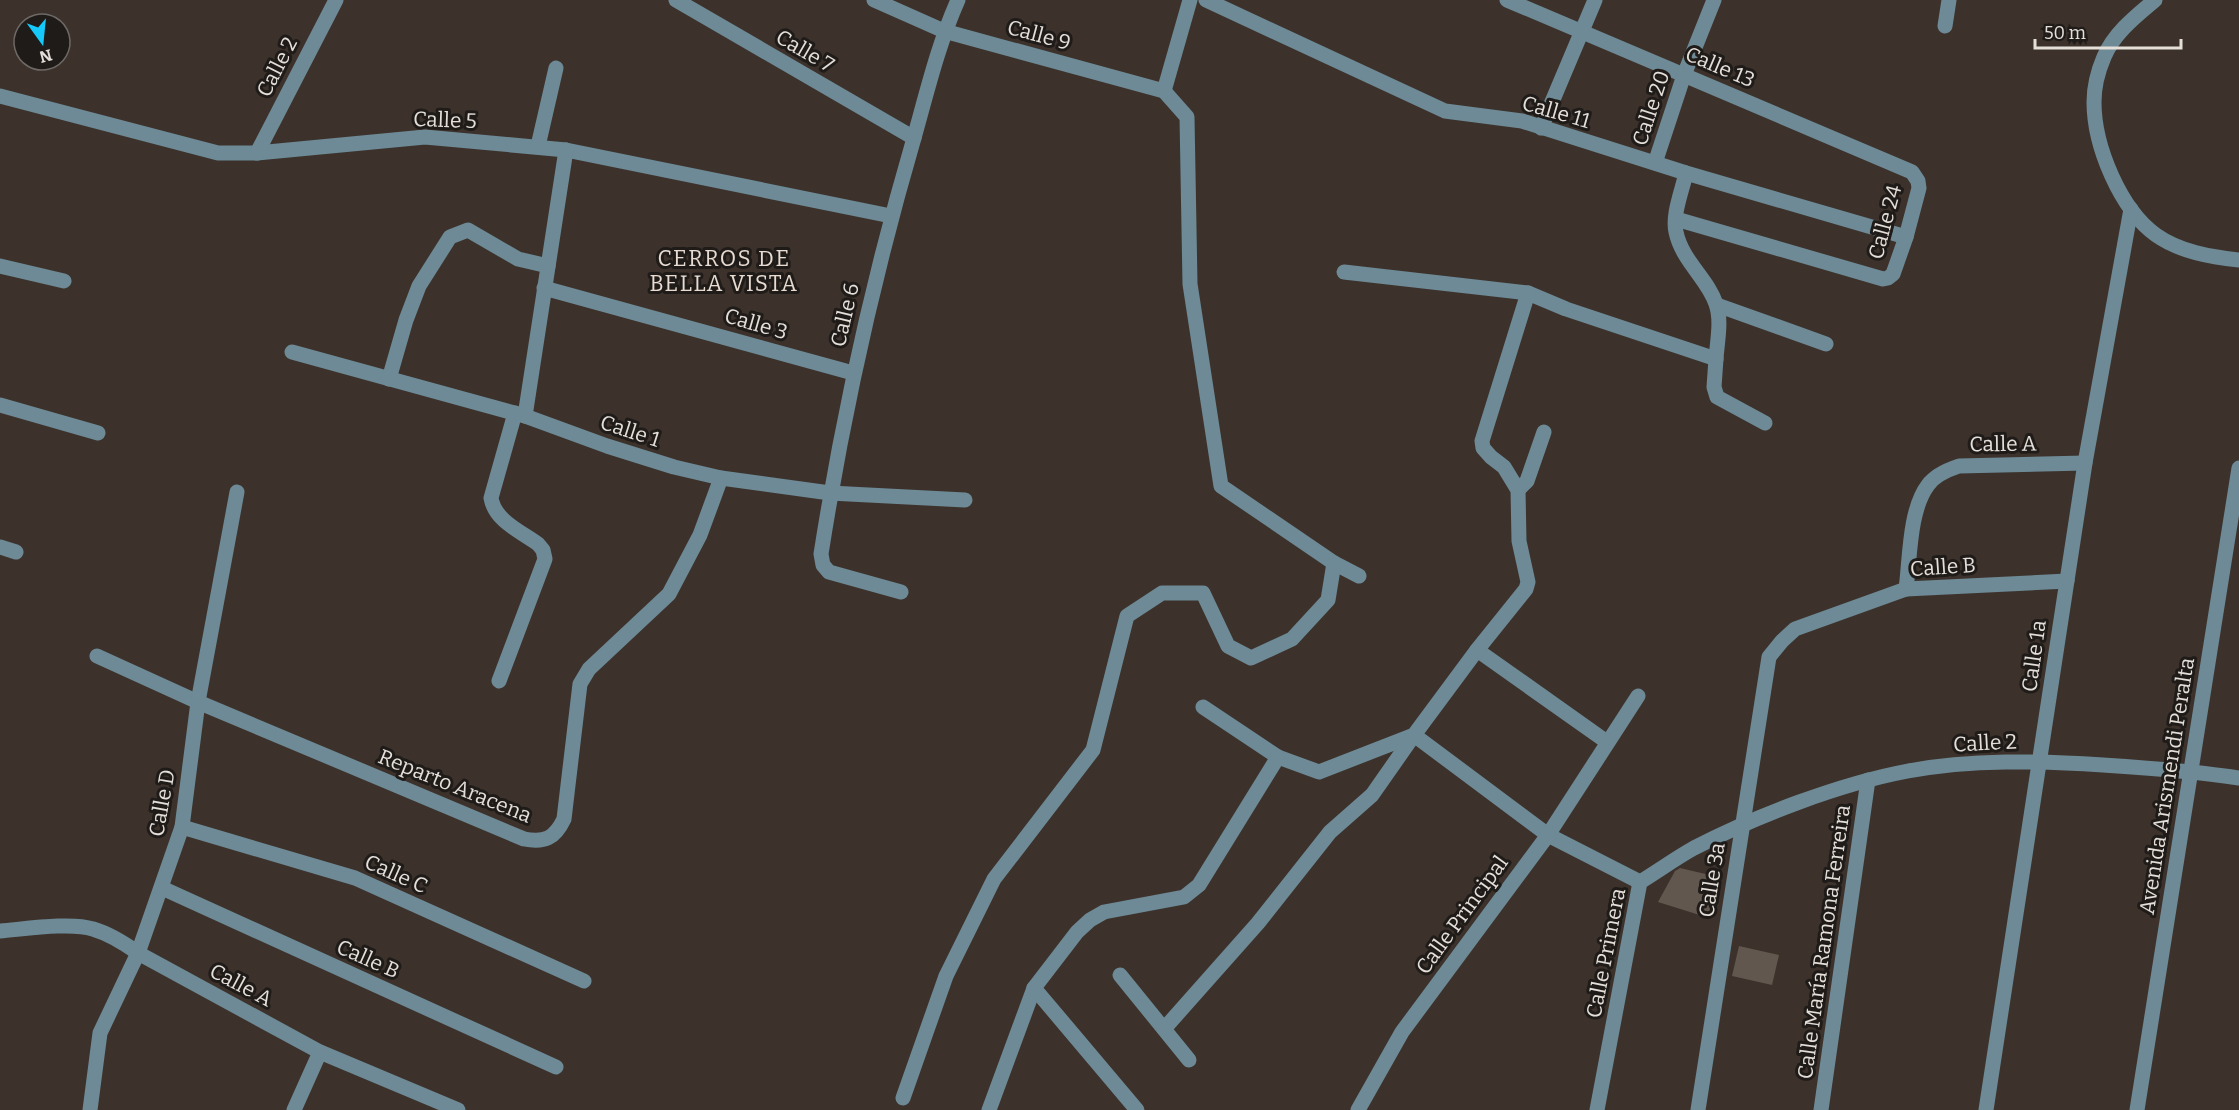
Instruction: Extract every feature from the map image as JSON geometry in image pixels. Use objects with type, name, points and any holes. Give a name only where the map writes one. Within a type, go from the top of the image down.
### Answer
[{"type":"street","name":"Calle 2","points":[[257,153],[336,0]]},
{"type":"street","name":"Calle 7","points":[[676,0],[914,138]]},
{"type":"street","name":"Calle 9","points":[[874,0],[944,31],[1164,91]]},
{"type":"street","name":"Calle 6","points":[[901,592],[829,573],[822,565],[821,554],[853,373],[891,216],[944,31],[958,0]]},
{"type":"street","points":[[1190,0],[1164,91],[1187,117],[1190,284],[1221,486],[1359,576]]},
{"type":"street","name":"Calle 11","points":[[1206,0],[1445,111],[1522,121],[1686,173],[1906,237]]},
{"type":"street","name":"Calle 13","points":[[1507,0],[1912,172],[1915,176]]},
{"type":"street","points":[[1540,128],[1594,0]]},
{"type":"street","name":"Calle 20","points":[[1655,163],[1684,75],[1714,0]]},
{"type":"street","points":[[1945,26],[1949,0]]},
{"type":"street","points":[[2156,0],[2127,23],[2104,56],[2097,78],[2094,101],[2098,136],[2120,193],[2131,209],[2156,235],[2182,249],[2239,261]]},
{"type":"street","points":[[538,146],[556,68]]},
{"type":"street","name":"Calle 5","points":[[0,96],[218,153],[257,153],[425,137],[538,146],[891,216]]},
{"type":"street","points":[[499,681],[545,559],[543,550],[538,544],[497,515],[491,498],[520,415],[548,266],[566,150]]},
{"type":"street","points":[[1686,173],[1676,219],[1676,232],[1685,254],[1717,305],[1718,330],[1714,387],[1717,397],[1764,423]]},
{"type":"street","name":"Calle 24","points":[[1676,219],[1883,279],[1893,274],[1906,237],[1919,188],[1915,176]]},
{"type":"street","name":"Calle 1a","points":[[1986,1110],[2085,463],[2131,209]]},
{"type":"street","points":[[389,379],[406,320],[419,286],[450,237],[468,230],[518,259],[548,266]]},
{"type":"street","points":[[0,266],[64,281]]},
{"type":"street","points":[[1344,272],[1528,293],[1566,309],[1716,359]]},
{"type":"street","name":"Calle 3","points":[[544,288],[853,373]]},
{"type":"street","points":[[1164,1029],[1258,923],[1330,832],[1372,795],[1477,650],[1526,589],[1528,582],[1520,541],[1518,490],[1504,467],[1484,448],[1482,441],[1528,293]]},
{"type":"street","points":[[1717,305],[1826,344]]},
{"type":"street","name":"Calle 1","points":[[292,352],[520,415],[674,468],[721,478],[831,493],[965,500]]},
{"type":"street","points":[[0,405],[98,433]]},
{"type":"street","points":[[1518,490],[1527,482],[1544,432]]},
{"type":"street","name":"Calle A","points":[[1906,589],[1919,500],[1929,484],[1944,472],[1959,466],[2085,463]]},
{"type":"street","name":"Avenida Arismendi Peralta","points":[[2137,1110],[2239,468]]},
{"type":"street","name":"Reparto Aracena","points":[[97,656],[198,702],[524,839],[537,841],[550,839],[559,831],[564,819],[580,684],[589,669],[669,594],[700,535],[721,478]]},
{"type":"street","name":"Calle D","points":[[90,1110],[100,1033],[138,953],[182,827],[198,702],[237,492]]},
{"type":"street","points":[[0,548],[16,552]]},
{"type":"street","points":[[903,1098],[946,976],[994,879],[1093,750],[1128,616],[1162,593],[1203,593],[1228,646],[1251,658],[1292,639],[1328,600],[1335,562]]},
{"type":"street","name":"Calle B","points":[[1769,657],[1795,629],[1906,589],[2067,581]]},
{"type":"street","points":[[1477,650],[1607,742]]},
{"type":"street","name":"Calle 3a","points":[[1698,1110],[1769,657]]},
{"type":"street","name":"Calle Principal","points":[[1358,1110],[1402,1032],[1548,835],[1638,696]]},
{"type":"street","points":[[1203,706],[1278,757],[1319,772],[1414,735]]},
{"type":"street","points":[[1414,735],[1548,835],[1640,882]]},
{"type":"street","points":[[989,1110],[1034,988],[1077,932],[1090,920],[1104,912],[1184,897],[1199,885],[1278,757]]},
{"type":"street","name":"Calle 2","points":[[1742,826],[1868,780],[1909,771],[1951,766],[2040,761],[2190,770],[2239,778]]},
{"type":"street","name":"Calle María Ramona Ferreira","points":[[1821,1110],[1868,780]]},
{"type":"street","name":"Calle Primera","points":[[1597,1110],[1640,882],[1693,849],[1742,826]]},
{"type":"street","name":"Calle C","points":[[182,827],[355,878],[584,981]]},
{"type":"street","name":"Calle B","points":[[162,888],[556,1067]]},
{"type":"street","name":"Calle A","points":[[0,931],[63,926],[91,928],[117,939],[138,953],[320,1052],[439,1106],[458,1110]]},
{"type":"street","points":[[1120,975],[1189,1060]]},
{"type":"street","points":[[1034,988],[1137,1110]]},
{"type":"street","points":[[294,1110],[320,1052]]},
{"type":"building","points":[[1680,868],[1714,876],[1709,918],[1658,902],[1675,871]]},
{"type":"building","points":[[1739,946],[1779,955],[1772,985],[1732,976]]},
{"type":"district","name":"CERROS DE BELLA VISTA","points":[[724,270]]}]
